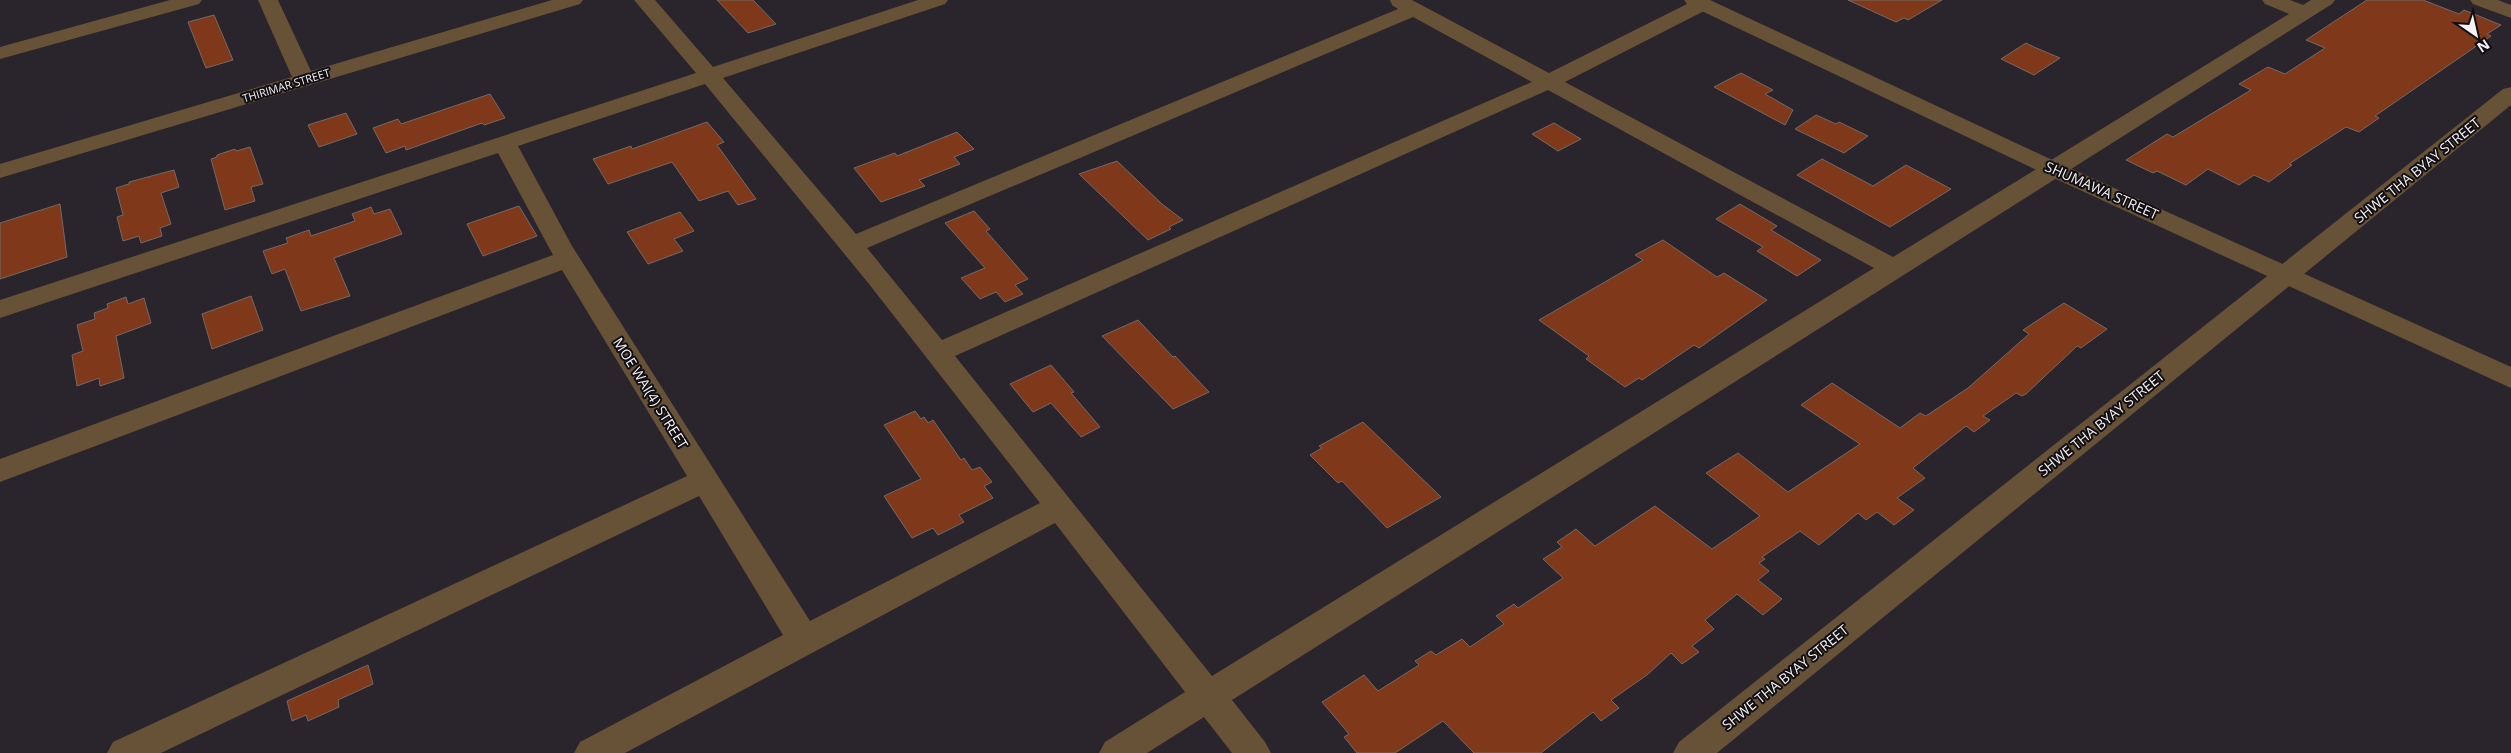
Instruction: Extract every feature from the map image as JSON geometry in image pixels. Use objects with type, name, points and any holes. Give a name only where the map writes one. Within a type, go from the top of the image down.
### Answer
[{"type":"street","points":[[0,52],[192,0]]},
{"type":"street","points":[[268,0],[304,80]]},
{"type":"street","name":"THIRIMAR STREET","points":[[0,171],[573,0]]},
{"type":"street","points":[[644,0],[710,75],[937,353],[1254,753]]},
{"type":"street","points":[[0,309],[938,0]]},
{"type":"street","points":[[2272,0],[2304,13]]},
{"type":"street","points":[[1116,753],[2325,0]]},
{"type":"street","points":[[2480,0],[2511,12]]},
{"type":"street","points":[[937,353],[1551,81],[1698,2]]},
{"type":"street","name":"SHUMAWA STREET","points":[[1698,2],[2053,169],[2287,274],[2511,378]]},
{"type":"street","points":[[850,246],[1406,5],[1551,81],[1894,269]]},
{"type":"street","name":"SHWE THA BYAY STREET","points":[[1691,753],[2511,94]]},
{"type":"street","name":"MOE WAI(4) STREET","points":[[504,142],[568,259],[804,640]]},
{"type":"street","points":[[0,471],[568,259]]},
{"type":"street","points":[[125,753],[705,480]]},
{"type":"street","points":[[592,753],[1059,507]]},
{"type":"building","points":[[717,0],[753,0],[776,24],[748,33]]},
{"type":"building","points":[[1848,0],[1942,0],[1908,20],[1904,18],[1896,22]]},
{"type":"building","points":[[2367,0],[2423,0],[2459,14],[2464,10],[2501,25],[2487,34],[2491,36],[2375,116],[2379,118],[2359,132],[2346,127],[2289,164],[2292,165],[2269,182],[2254,175],[2239,185],[2208,169],[2186,185],[2157,171],[2153,173],[2126,160],[2167,134],[2173,137],[2251,90],[2239,84],[2268,67],[2285,74],[2325,48],[2306,40]]},
{"type":"building","points":[[214,15],[233,60],[206,68],[188,22]]},
{"type":"building","points":[[2026,43],[2060,58],[2034,75],[2001,59]]},
{"type":"building","points":[[1741,73],[1773,90],[1765,94],[1793,110],[1785,125],[1714,87]]},
{"type":"building","points":[[490,94],[505,118],[484,125],[482,123],[406,150],[405,146],[386,153],[373,128],[398,119],[401,124]]},
{"type":"building","points":[[346,113],[357,134],[319,147],[308,125]]},
{"type":"building","points":[[1816,115],[1836,124],[1839,122],[1868,136],[1844,153],[1795,129]]},
{"type":"building","points":[[707,122],[724,142],[717,145],[756,199],[738,205],[728,191],[699,201],[672,162],[608,184],[593,159],[631,146],[632,149]]},
{"type":"building","points":[[1554,123],[1581,139],[1558,151],[1532,134]]},
{"type":"building","points":[[957,132],[974,149],[954,157],[960,164],[919,180],[925,186],[881,202],[854,168],[895,153],[897,156]]},
{"type":"building","points":[[250,147],[263,184],[251,187],[255,201],[225,210],[211,159],[235,149],[236,151]]},
{"type":"building","points":[[1822,159],[1873,186],[1906,165],[1951,189],[1890,227],[1797,175]]},
{"type":"building","points":[[1117,161],[1162,204],[1183,220],[1169,227],[1171,229],[1148,240],[1079,174]]},
{"type":"building","points":[[174,170],[179,187],[161,193],[171,224],[160,228],[162,236],[141,243],[139,236],[123,241],[117,217],[123,215],[116,188],[129,184],[129,182]]},
{"type":"building","points":[[60,204],[67,257],[0,279],[0,223]]},
{"type":"building","points":[[1740,204],[1777,226],[1771,230],[1821,260],[1797,276],[1757,251],[1763,247],[1716,219]]},
{"type":"building","points":[[519,206],[537,236],[483,256],[467,224]]},
{"type":"building","points":[[371,207],[374,214],[390,209],[402,234],[334,258],[350,296],[301,311],[285,269],[272,274],[263,251],[288,243],[286,238],[309,230],[311,236],[355,221],[352,214]]},
{"type":"building","points":[[974,211],[990,229],[986,231],[1028,279],[1015,285],[1023,294],[1005,302],[996,292],[980,299],[961,278],[985,268],[945,223]]},
{"type":"building","points":[[680,212],[694,231],[674,239],[683,251],[648,264],[627,232]]},
{"type":"building","points":[[1663,240],[1717,277],[1724,273],[1767,300],[1699,348],[1694,345],[1642,380],[1639,378],[1625,387],[1586,359],[1589,356],[1539,320],[1643,260],[1635,255]]},
{"type":"building","points":[[251,296],[263,330],[212,349],[202,314]]},
{"type":"building","points":[[126,297],[128,304],[144,298],[151,323],[116,336],[124,378],[100,386],[99,378],[77,386],[72,355],[83,351],[77,325],[95,319],[94,313],[108,308],[107,304]]},
{"type":"building","points":[[2064,303],[2107,329],[2081,348],[2077,346],[2026,394],[2022,396],[2016,393],[1983,416],[1990,420],[1974,432],[1966,426],[1913,468],[1925,478],[1897,498],[1914,510],[1894,525],[1877,512],[1866,520],[1858,513],[1819,545],[1800,531],[1762,557],[1765,559],[1759,563],[1769,571],[1758,580],[1782,599],[1763,615],[1737,594],[1705,620],[1714,629],[1692,646],[1699,652],[1682,664],[1671,653],[1647,675],[1611,700],[1619,708],[1601,721],[1593,712],[1541,753],[1474,753],[1443,721],[1395,753],[1357,753],[1344,737],[1349,734],[1322,702],[1364,675],[1378,691],[1419,665],[1415,661],[1431,651],[1436,655],[1462,639],[1470,647],[1504,624],[1496,616],[1514,604],[1518,608],[1563,578],[1543,559],[1562,547],[1557,542],[1576,529],[1595,546],[1655,506],[1712,549],[1760,516],[1706,473],[1738,453],[1788,492],[1860,444],[1801,405],[1832,383],[1900,428],[1920,413],[1926,416],[1968,388],[2029,334],[2023,330]]},
{"type":"building","points":[[1138,320],[1209,392],[1173,409],[1102,336]]},
{"type":"building","points":[[1051,365],[1074,392],[1071,393],[1100,427],[1081,437],[1051,403],[1033,412],[1010,384]]},
{"type":"building","points":[[915,411],[921,419],[924,417],[928,423],[933,420],[961,460],[964,458],[972,470],[980,467],[992,482],[984,486],[993,498],[959,515],[964,522],[938,535],[933,528],[912,538],[884,496],[921,479],[884,425]]},
{"type":"building","points":[[1363,422],[1441,497],[1387,528],[1342,481],[1338,483],[1310,455],[1322,448],[1319,446]]},
{"type":"building","points":[[368,665],[373,684],[338,700],[339,707],[308,721],[306,715],[292,721],[287,701]]}]
